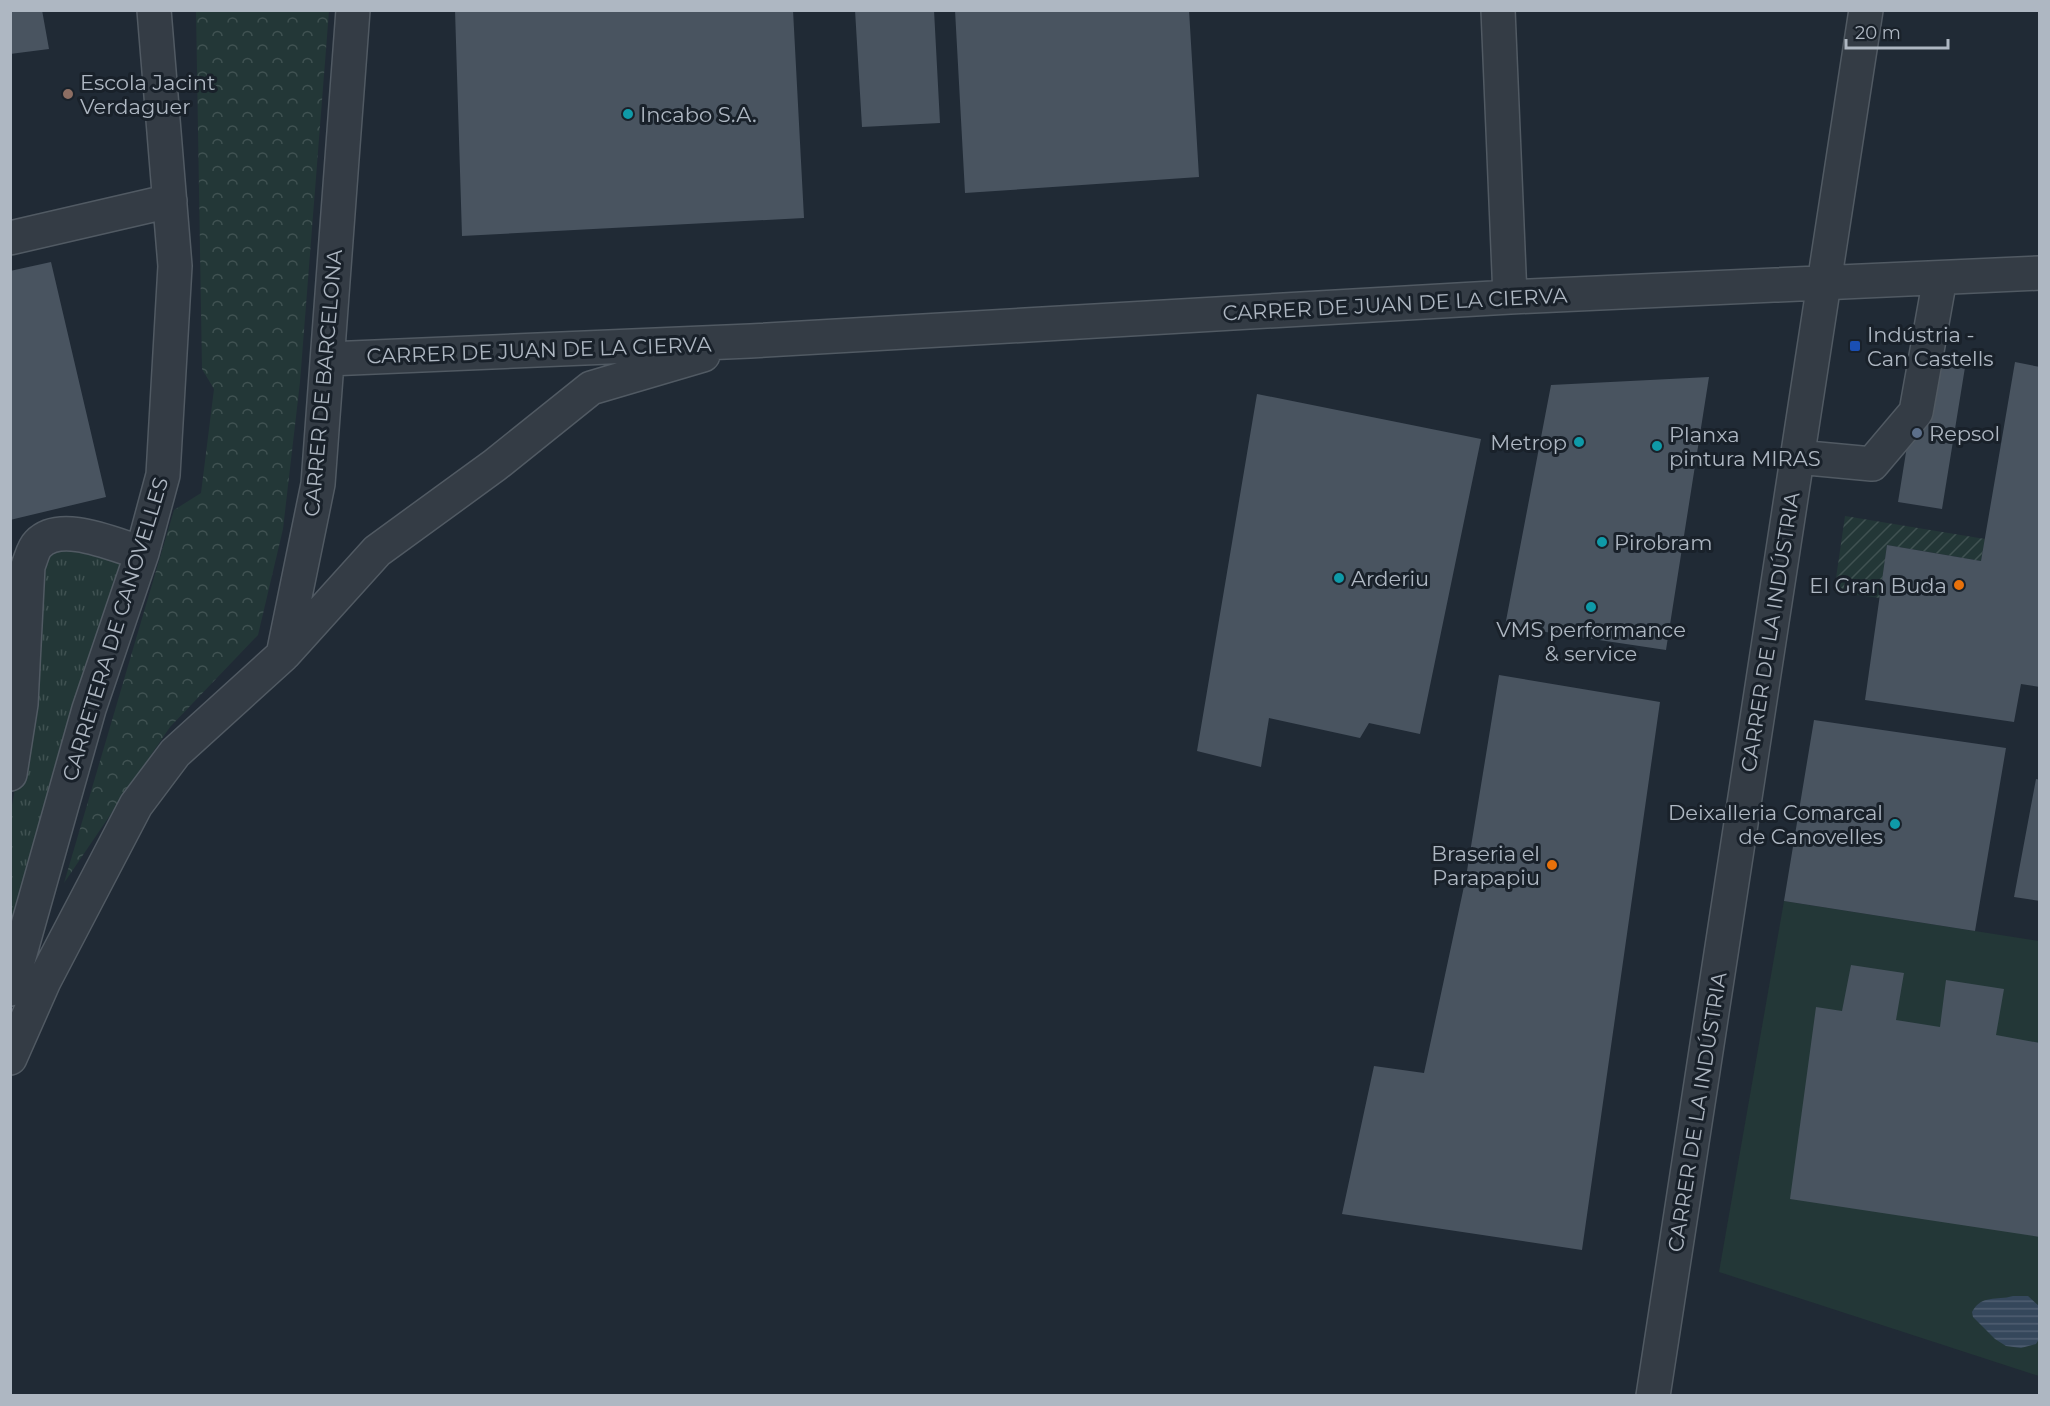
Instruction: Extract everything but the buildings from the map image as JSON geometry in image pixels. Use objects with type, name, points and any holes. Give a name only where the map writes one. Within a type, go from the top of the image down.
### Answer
[{"type":"street","name":"CARRETERA DE CANOVELLES","points":[[10,990],[89,709],[142,553],[163,475],[175,266],[154,10]]},
{"type":"street","name":"CARRER DE BARCELONA","points":[[283,655],[318,484],[353,10]]},
{"type":"street","points":[[1498,10],[1510,297]]},
{"type":"street","name":"CARRER DE LA INDÚSTRIA","points":[[1653,1395],[1866,10]]},
{"type":"street","points":[[10,238],[170,201]]},
{"type":"street","name":"CARRER DE JUAN DE LA CIERVA","points":[[328,359],[750,341],[1510,297],[2040,273]]},
{"type":"street","points":[[1797,457],[1872,464],[1916,412],[1940,278]]},
{"type":"street","name":"CARRER DE JUAN DE LA CIERVA","points":[[283,655],[377,551],[495,465],[591,388],[750,341]]},
{"type":"street","points":[[10,774],[21,704],[28,566],[37,545],[53,534],[79,534],[142,553]]},
{"type":"street","points":[[10,1058],[44,981],[136,805],[175,753],[283,655]]},
{"type":"green space","points":[[196,11],[329,11],[300,382],[283,529],[258,635],[170,727],[64,883],[174,510],[201,493],[214,389],[202,369]]},
{"type":"green space","points":[[1845,516],[1985,539],[1981,561],[1887,545],[1880,598],[1834,592]]},
{"type":"green space","points":[[47,546],[128,560],[76,694],[11,934],[11,811],[21,755],[35,626]]},
{"type":"green space","points":[[1784,901],[2039,941],[2039,1376],[1719,1272]]},
{"type":"water","points":[[2028,1296],[2039,1306],[2039,1339],[2036,1344],[2021,1348],[2006,1346],[1995,1339],[1973,1317],[1972,1312],[1976,1306],[1985,1300]]},
{"type":"place","name":"Escola Jacint Verdaguer","points":[[68,94]]},
{"type":"place","name":"Incabo S.A.","points":[[628,114]]},
{"type":"place","name":"Indústria - Can Castells","points":[[1855,346]]},
{"type":"place","name":"Repsol","points":[[1917,433]]},
{"type":"place","name":"Metrop","points":[[1579,442]]},
{"type":"place","name":"Planxa pintura MIRAS","points":[[1657,446]]},
{"type":"place","name":"Pirobram","points":[[1602,542]]},
{"type":"place","name":"Arderiu","points":[[1339,578]]},
{"type":"place","name":"El Gran Buda","points":[[1959,585]]},
{"type":"place","name":"VMS performance & service","points":[[1591,607]]},
{"type":"place","name":"Deixalleria Comarcal de Canovelles","points":[[1895,824]]},
{"type":"place","name":"Braseria el Parapapiu","points":[[1552,865]]}]
